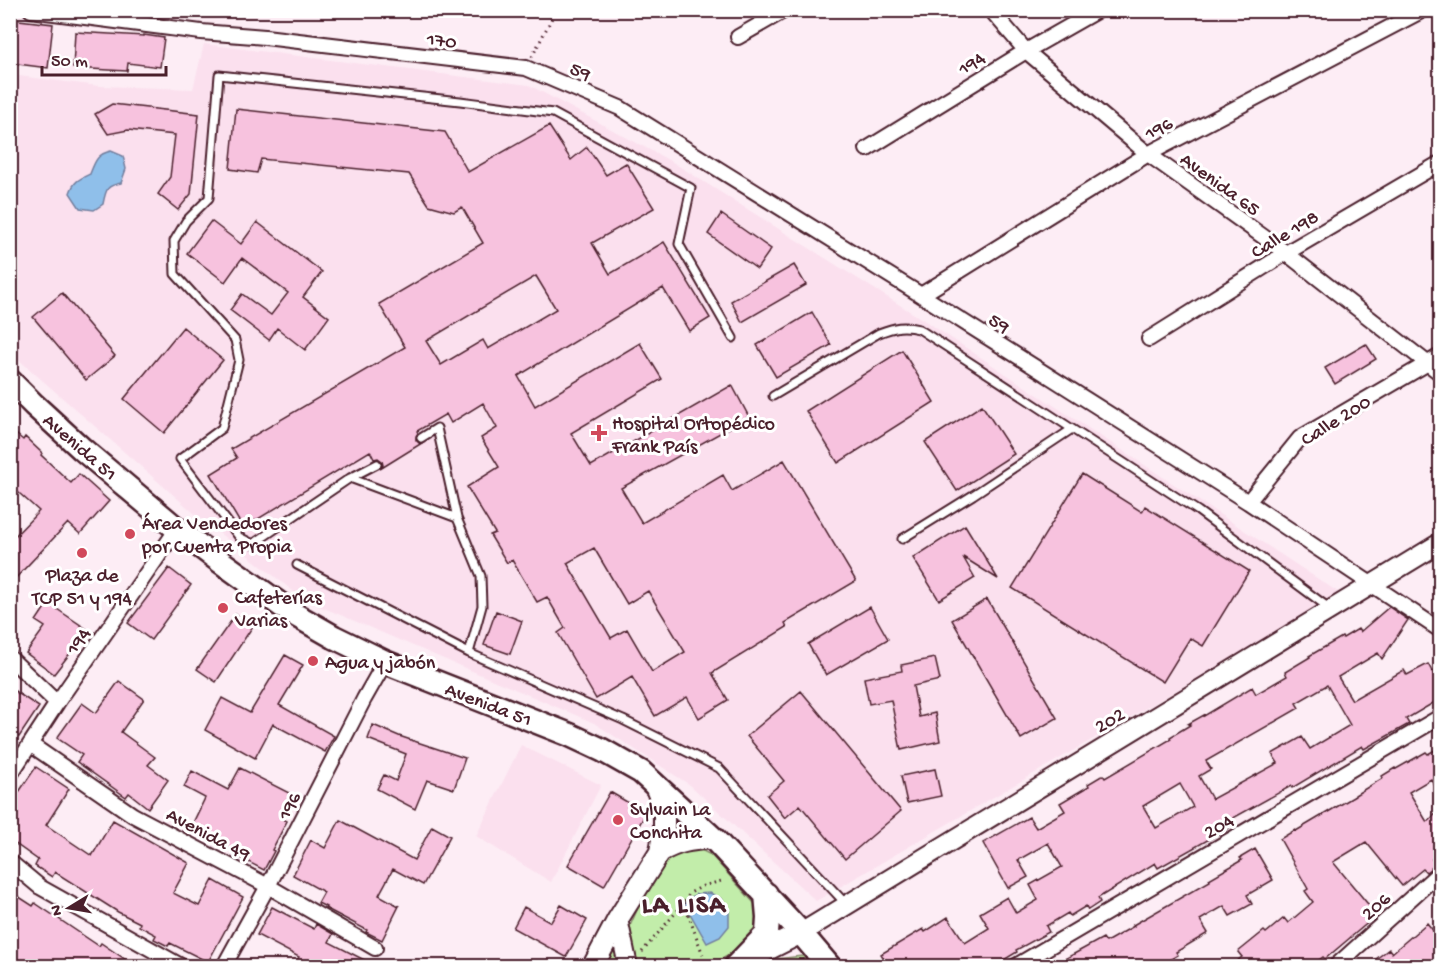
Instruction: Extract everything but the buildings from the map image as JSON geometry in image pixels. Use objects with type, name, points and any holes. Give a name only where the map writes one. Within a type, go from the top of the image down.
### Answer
[{"type":"main road","name":"Avenida 51","points":[[10,381],[82,449],[177,529],[292,613],[385,662],[534,720],[602,750],[641,772],[713,838],[829,966]]},
{"type":"main road","points":[[593,966],[660,852],[664,828],[663,808],[655,786]]},
{"type":"main road","points":[[660,852],[672,844],[713,838]]},
{"type":"main road","points":[[735,966],[767,934],[766,894]]},
{"type":"main road","points":[[735,966],[801,933]]},
{"type":"street","name":"170","points":[[31,10],[201,32],[265,37],[526,68]]},
{"type":"street","points":[[738,37],[785,10]]},
{"type":"street","name":"Avenida 65","points":[[991,10],[1026,51],[1148,154],[1434,360],[1440,373]]},
{"type":"street","name":"194","points":[[867,149],[1026,51],[1098,10]]},
{"type":"street","name":"196","points":[[921,295],[1148,154],[1423,10]]},
{"type":"street","name":"59","points":[[526,68],[620,108],[1248,502],[1440,630]]},
{"type":"street","name":"Calle 198","points":[[1149,339],[1286,253],[1440,163]]},
{"type":"street","name":"Calle 200","points":[[1248,502],[1299,438],[1434,360]]},
{"type":"street","name":"194","points":[[10,775],[177,529]]},
{"type":"street","name":"202","points":[[801,933],[1440,543]]},
{"type":"street","points":[[10,658],[57,704]]},
{"type":"street","name":"196","points":[[224,966],[385,662]]},
{"type":"street","name":"204","points":[[1016,966],[1440,717]]},
{"type":"street","name":"Avenida 49","points":[[30,744],[133,815],[268,886],[375,948]]},
{"type":"street","points":[[10,862],[40,887],[181,966]]},
{"type":"street","name":"206","points":[[1335,966],[1440,872]]},
{"type":"street","points":[[618,920],[633,962]]},
{"type":"lane","points":[[378,464],[351,478],[253,544],[239,537],[180,459],[222,428],[239,360],[235,340],[175,274],[174,241],[186,221],[209,198],[219,75],[553,113],[691,188],[679,244],[733,338]]},
{"type":"lane","points":[[773,396],[879,333],[895,327],[909,326],[919,329],[1198,511],[1331,609]]},
{"type":"lane","points":[[421,438],[437,428],[457,518],[482,576],[482,606],[469,653]]},
{"type":"lane","points":[[902,539],[1072,429]]},
{"type":"lane","points":[[351,478],[457,518]]},
{"type":"lane","points":[[297,565],[469,653],[623,720],[719,768],[847,905]]},
{"type":"path","points":[[526,68],[556,10]]},
{"type":"path","points":[[633,962],[690,893],[703,886],[747,874]]},
{"type":"path","points":[[684,903],[707,966]]},
{"type":"shaded area","name":"Hospital Ortopédico Frank País","points":[[204,44],[529,85],[674,163],[922,319],[1341,594],[816,901],[690,785],[594,723],[303,599],[194,513],[11,353],[11,75],[99,86],[193,89]]},
{"type":"shaded area","points":[[521,745],[601,785],[551,882],[476,836]]},
{"type":"green space","points":[[699,849],[711,855],[755,904],[759,920],[758,932],[746,947],[707,966],[638,966],[629,928],[659,861],[681,852]]},
{"type":"green space","points":[[616,940],[621,966],[602,966]]},
{"type":"green space","points":[[802,956],[817,966],[771,966],[777,959]]},
{"type":"water","points":[[111,151],[123,156],[126,169],[121,183],[112,185],[108,189],[103,204],[94,210],[80,208],[70,193],[73,186],[90,174],[100,156]]},
{"type":"water","points":[[710,893],[722,899],[729,911],[729,926],[720,937],[707,943],[684,903],[696,894]]},
{"type":"place","name":"Hospital Ortopédico Frank País","points":[[599,433]]},
{"type":"place","name":"Área Vendedores por Cuenta Propia","points":[[130,534]]},
{"type":"place","name":"Plaza de TCP 51 y 194","points":[[82,553]]},
{"type":"place","name":"Cafeterías Varias","points":[[223,608]]},
{"type":"place","name":"Agua y jabón","points":[[313,661]]},
{"type":"place","name":"Sylvain La Conchita","points":[[618,820]]},
{"type":"district","name":"LA LISA","points":[[684,903]]}]
